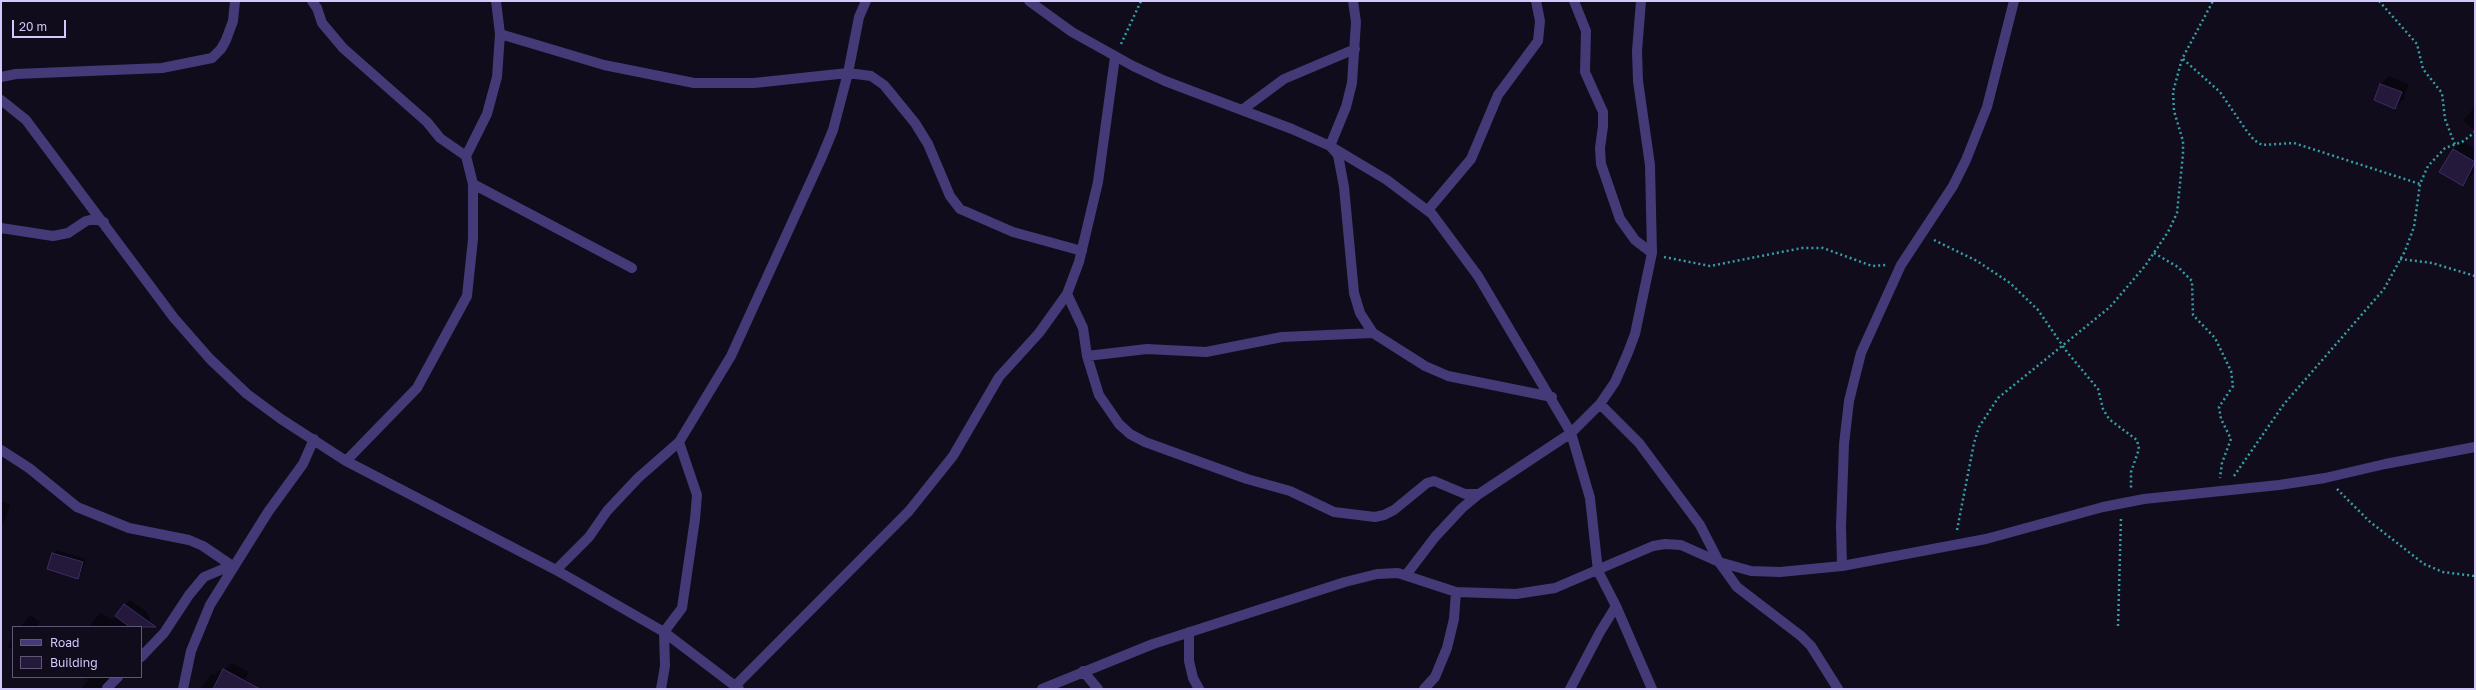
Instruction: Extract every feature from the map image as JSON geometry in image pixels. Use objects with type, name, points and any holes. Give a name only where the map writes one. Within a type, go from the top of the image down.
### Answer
[{"type":"street","points":[[1,77],[16,74],[162,68],[212,58],[221,49],[233,22],[235,1]]},
{"type":"street","points":[[312,1],[317,8],[322,23],[344,48],[427,122],[440,138],[466,156]]},
{"type":"street","points":[[346,461],[417,388],[467,296],[473,239],[473,184],[466,156],[486,114],[495,86],[500,60],[500,34],[496,1]]},
{"type":"street","points":[[556,570],[589,537],[599,521],[638,478],[679,442],[731,356],[809,187],[833,130],[848,73],[859,17],[866,1]]},
{"type":"street","points":[[1029,1],[1072,32],[1115,58],[1165,81],[1292,129],[1330,146],[1387,180],[1428,210],[1456,243],[1478,276],[1552,397],[1572,433],[1590,498],[1598,571],[1616,606],[1652,689]]},
{"type":"street","points":[[1330,146],[1350,96],[1354,71],[1356,22],[1353,1]]},
{"type":"street","points":[[1428,210],[1471,159],[1498,95],[1538,41],[1540,21],[1536,1]]},
{"type":"street","points":[[1574,1],[1586,31],[1586,72],[1602,112],[1603,126],[1600,148],[1602,164],[1620,219],[1635,240],[1652,253]]},
{"type":"street","points":[[1406,575],[1450,520],[1479,494],[1572,433],[1600,404],[1615,382],[1635,334],[1652,253],[1650,164],[1638,81],[1637,44],[1641,1]]},
{"type":"street","points":[[1842,566],[1841,526],[1844,444],[1849,401],[1861,353],[1901,265],[1953,186],[1984,114],[1998,71],[2014,1]]},
{"type":"street","points":[[500,34],[604,65],[694,83],[754,83],[848,73],[872,76],[884,85],[904,107],[928,144],[950,196],[960,209],[1013,232],[1082,251]]},
{"type":"street","points":[[1242,110],[1284,79],[1355,49]]},
{"type":"street","points":[[1,100],[26,120],[104,222],[174,318],[210,359],[253,398],[281,419],[346,461],[556,570],[664,632],[737,688],[909,511],[952,456],[999,377],[1043,328],[1067,294],[1082,251],[1098,182],[1115,58]]},
{"type":"street","points":[[1330,146],[1338,155],[1344,187],[1354,293],[1360,313],[1373,333],[1425,366],[1448,376],[1552,397]]},
{"type":"street","points":[[473,184],[632,268]]},
{"type":"street","points":[[1,228],[53,236],[68,233],[86,221],[94,219],[104,222]]},
{"type":"street","points":[[1067,294],[1083,328],[1087,356],[1099,395],[1108,410],[1130,434],[1145,442],[1247,480],[1290,491],[1334,512],[1375,517],[1384,515],[1394,510],[1427,483],[1434,481],[1465,494],[1479,494]]},
{"type":"street","points":[[1087,356],[1147,349],[1206,352],[1282,337],[1373,333]]},
{"type":"street","points":[[1600,404],[1640,443],[1700,525],[1719,562],[1737,587],[1791,626],[1811,646],[1838,689]]},
{"type":"street","points":[[183,689],[197,636],[210,605],[233,564],[302,464],[314,439]]},
{"type":"street","points":[[661,689],[665,666],[664,632],[682,608],[697,495],[679,442]]},
{"type":"street","points":[[1042,689],[1138,649],[1365,576],[1387,572],[1406,575],[1456,592],[1516,594],[1555,588],[1598,571],[1653,546],[1665,544],[1681,545],[1719,562],[1751,570],[1780,572],[1842,566],[1986,539],[2135,500],[2223,490],[2279,486],[2326,478],[2475,447]]},
{"type":"street","points":[[1,450],[29,468],[77,506],[129,528],[189,540],[203,546],[233,564]]},
{"type":"street","points":[[142,656],[164,633],[189,595],[204,577],[233,564]]},
{"type":"street","points":[[1435,689],[1435,677],[1451,634],[1456,592]]},
{"type":"street","points":[[1570,689],[1600,632],[1616,606]]},
{"type":"street","points":[[1189,632],[1189,661],[1192,678],[1199,689]]},
{"type":"street","points":[[1083,671],[1098,689]]},
{"type":"street","points":[[1424,689],[1435,677]]},
{"type":"street","points":[[107,688],[117,678]]},
{"type":"path","points":[[1115,58],[1141,1]]},
{"type":"path","points":[[1955,545],[1974,444],[1979,427],[1998,398],[2110,307],[2154,252],[2168,232],[2177,214],[2183,141],[2174,111],[2173,92],[2182,59],[2213,1]]},
{"type":"path","points":[[2379,1],[2417,44],[2419,61],[2442,92],[2445,119],[2455,145]]},
{"type":"path","points":[[2182,59],[2220,92],[2246,130],[2254,140],[2262,145],[2294,144],[2420,184]]},
{"type":"path","points":[[2223,490],[2284,404],[2384,289],[2400,259],[2414,227],[2420,184],[2428,166],[2446,148],[2455,145],[2475,132]]},
{"type":"path","points":[[1922,234],[1977,261],[2010,284],[2038,310],[2062,345],[2098,389],[2103,409],[2109,419],[2136,440],[2139,449],[2131,472],[2131,487],[2135,500]]},
{"type":"path","points":[[1652,253],[1691,264],[1710,266],[1802,248],[1823,248],[1872,266],[1901,265]]},
{"type":"path","points":[[2154,252],[2178,266],[2192,281],[2194,316],[2215,338],[2231,371],[2233,386],[2219,407],[2221,419],[2230,439],[2220,470],[2223,490]]},
{"type":"path","points":[[2400,259],[2432,263],[2475,276]]},
{"type":"path","points":[[2326,478],[2370,521],[2424,564],[2443,572],[2475,576]]},
{"type":"path","points":[[2118,626],[2121,503]]},
{"type":"building","points":[[2380,84],[2402,92],[2395,109],[2374,100]]},
{"type":"building","points":[[2453,149],[2475,162],[2463,186],[2439,172]]},
{"type":"building","points":[[52,553],[83,562],[78,579],[47,569]]},
{"type":"building","points":[[124,604],[156,627],[129,626],[115,616]]},
{"type":"building","points":[[223,669],[260,689],[213,689]]}]
